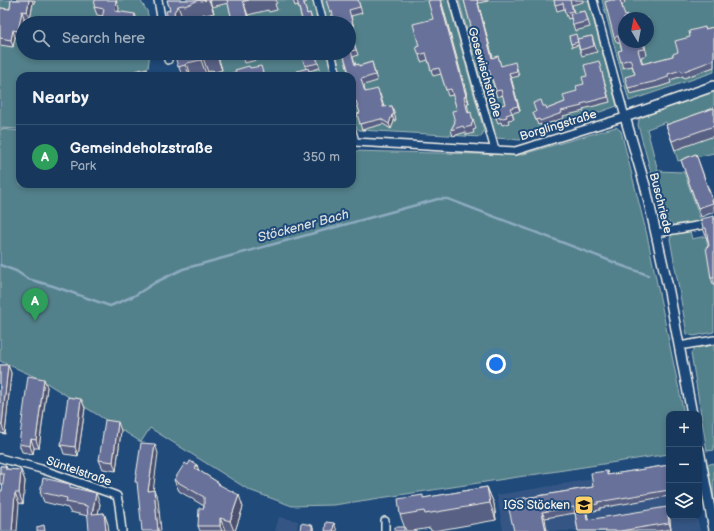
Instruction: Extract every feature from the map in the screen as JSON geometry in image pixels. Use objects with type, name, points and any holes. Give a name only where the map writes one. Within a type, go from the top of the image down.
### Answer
[{"type":"street","points":[[158,0],[161,16]]},
{"type":"street","points":[[317,0],[321,16]]},
{"type":"street","name":"Gosewischstraße","points":[[453,0],[495,150]]},
{"type":"street","name":"Buschriede","points":[[593,0],[624,117],[646,189],[691,411]]},
{"type":"street","points":[[333,60],[336,72]]},
{"type":"street","name":"Borglingstraße","points":[[356,142],[515,151],[624,117],[714,86]]},
{"type":"street","points":[[656,233],[714,223]]},
{"type":"street","points":[[679,346],[714,340]]},
{"type":"street","name":"Süntelstraße","points":[[0,458],[41,469],[117,496],[122,531]]},
{"type":"street","points":[[702,466],[714,530]]},
{"type":"street","points":[[385,521],[385,531]]},
{"type":"shaded area","name":"IGS Stöcken","points":[[666,467],[666,519],[698,519],[700,531],[503,531],[497,495]]},
{"type":"shaded area","points":[[279,517],[298,521],[297,531],[275,531]]},
{"type":"green space","points":[[0,0],[140,0],[148,16],[16,16],[16,60],[149,60],[148,68],[133,72],[16,72],[16,129],[0,128]]},
{"type":"green space","points":[[202,0],[313,0],[317,16],[172,16],[170,8]]},
{"type":"green space","points":[[321,0],[448,0],[484,131],[481,137],[359,130],[356,126],[356,72],[341,72],[337,60],[356,60],[356,16],[325,16]]},
{"type":"green space","points":[[459,0],[588,0],[617,106],[520,140],[496,138]]},
{"type":"green space","points":[[602,0],[714,0],[714,72],[629,101]]},
{"type":"green space","points":[[180,60],[329,60],[332,72],[182,72]]},
{"type":"green space","points":[[714,91],[714,153],[678,161],[666,122],[647,129],[658,171],[684,172],[701,221],[673,225],[664,220],[638,125],[639,119]]},
{"type":"green space","points":[[616,127],[621,131],[647,235],[683,411],[666,411],[666,454],[334,505],[292,506],[249,490],[150,428],[141,442],[40,379],[0,361],[0,129],[16,131],[16,188],[356,188],[356,151],[520,155]]},
{"type":"green space","points":[[690,231],[692,239],[706,236],[714,279],[714,332],[694,336],[687,334],[670,239],[672,234]]},
{"type":"green space","points":[[714,345],[714,450],[707,451],[702,411],[700,411],[691,353],[695,348]]},
{"type":"green space","points":[[714,463],[714,531],[702,466]]},
{"type":"building","points":[[11,0],[29,0],[27,12],[22,11],[21,16],[16,16],[16,31],[13,30],[11,40],[0,38],[0,8],[10,9]]},
{"type":"building","points":[[95,0],[116,0],[115,11],[135,14],[135,16],[102,16],[104,9],[94,7]]},
{"type":"building","points":[[167,0],[199,0],[185,6],[178,6],[174,12],[175,16],[167,16],[166,11],[170,10]]},
{"type":"building","points":[[227,0],[249,0],[242,2],[247,16],[231,16]]},
{"type":"building","points":[[297,0],[303,0],[307,14],[310,13],[311,16],[301,16]]},
{"type":"building","points":[[326,0],[358,0],[360,7],[349,10],[351,16],[333,16],[332,11],[330,12]]},
{"type":"building","points":[[440,0],[466,96],[464,97],[468,113],[471,112],[473,123],[471,124],[472,126],[464,128],[463,126],[451,130],[455,122],[452,111],[457,110],[451,89],[446,90],[439,68],[431,70],[426,53],[419,55],[416,47],[419,46],[413,24],[433,19],[428,1]]},
{"type":"building","points":[[464,0],[477,0],[492,58],[498,56],[501,66],[515,62],[517,71],[509,73],[518,106],[510,108],[512,113],[506,115],[507,117],[500,119],[499,117],[496,118],[493,107],[505,104],[501,90],[496,91],[489,70],[483,72]]},
{"type":"building","points":[[554,0],[570,0],[573,11],[565,13],[563,3],[555,5]]},
{"type":"building","points":[[620,0],[624,12],[618,12],[618,36],[614,37],[605,2]]},
{"type":"building","points":[[585,11],[588,21],[573,25],[570,14]]},
{"type":"building","points":[[705,27],[705,29],[714,27],[714,60],[682,72],[681,70],[668,74],[668,77],[657,81],[628,88],[625,77],[635,74],[630,59],[621,62],[618,51],[622,50],[621,48],[645,48],[638,50],[642,64],[673,56],[673,54],[678,52],[675,41],[690,37],[689,31]]},
{"type":"building","points":[[576,34],[578,42],[571,44],[569,36]]},
{"type":"building","points":[[592,36],[594,46],[580,50],[577,39]]},
{"type":"building","points":[[176,60],[201,60],[187,63],[178,67]]},
{"type":"building","points":[[303,60],[317,60],[318,63],[305,66]]},
{"type":"building","points":[[345,60],[354,60],[355,65],[359,64],[359,66],[372,62],[375,75],[361,79],[365,92],[378,89],[383,107],[392,106],[394,114],[392,115],[389,124],[381,119],[360,124],[357,114],[360,113],[356,101],[356,72],[349,72]]},
{"type":"building","points":[[599,61],[608,97],[581,104],[582,106],[561,111],[562,113],[540,121],[539,119],[536,120],[533,113],[536,112],[533,103],[541,100],[543,106],[546,106],[547,109],[565,102],[563,95],[577,91],[576,86],[584,84],[582,77],[587,76],[584,65]]},
{"type":"building","points":[[249,66],[250,68],[261,66],[263,72],[236,72],[235,70]]},
{"type":"building","points":[[147,68],[148,72],[131,72]]},
{"type":"building","points":[[308,68],[310,72],[297,72]]},
{"type":"building","points":[[714,108],[714,126],[672,141],[666,125]]},
{"type":"building","points":[[696,154],[713,203],[698,208],[681,160]]},
{"type":"building","points":[[714,216],[714,278],[711,278],[706,247],[709,246],[706,228],[703,228],[701,219]]},
{"type":"building","points":[[0,365],[8,365],[2,425],[0,425]]},
{"type":"building","points":[[28,376],[44,379],[36,440],[31,439],[30,446],[19,444]]},
{"type":"building","points":[[68,397],[81,399],[75,447],[61,445]]},
{"type":"building","points":[[105,420],[118,422],[113,462],[99,460]]},
{"type":"building","points":[[141,443],[155,444],[148,491],[154,490],[158,531],[142,531],[137,482],[135,482]]},
{"type":"building","points":[[190,461],[197,465],[195,468],[219,483],[218,484],[239,495],[230,521],[220,518],[220,526],[198,526],[199,508],[204,508],[204,497],[174,480],[185,463],[188,465]]},
{"type":"building","points":[[666,465],[666,491],[598,502],[598,504],[585,506],[587,520],[666,507],[666,519],[668,519],[669,523],[620,531],[578,531],[574,507],[542,512],[546,531],[514,531],[507,501],[593,487],[591,473],[607,471],[607,475]]},
{"type":"building","points":[[0,466],[6,466],[5,469],[21,470],[19,493],[15,493],[12,531],[0,531],[0,491],[2,491],[4,474],[0,474]]},
{"type":"building","points":[[43,478],[70,484],[70,487],[96,493],[92,514],[104,513],[106,531],[89,531],[87,506],[66,502],[67,498],[40,492]]},
{"type":"building","points":[[487,487],[490,503],[425,514],[424,511],[400,515],[398,499],[423,495],[423,498]]},
{"type":"building","points":[[326,522],[334,523],[333,531],[325,531]]},
{"type":"building","points":[[301,523],[312,525],[312,531],[300,531]]},
{"type":"building","points":[[44,525],[45,531],[37,531],[37,527]]},
{"type":"building","points":[[395,527],[404,527],[404,531],[395,531]]},
{"type":"waterway","name":"Stöckener Bach","points":[[0,265],[16,271],[28,279],[110,306],[134,296],[156,282],[183,269],[438,199],[448,199],[616,263]]},
{"type":"waterway","name":"Stöckener Bach","points":[[617,264],[648,275]]},
{"type":"place","name":"Gemeindeholzstraße","points":[[35,321]]},
{"type":"place","name":"IGS Stöcken","points":[[584,505]]}]
